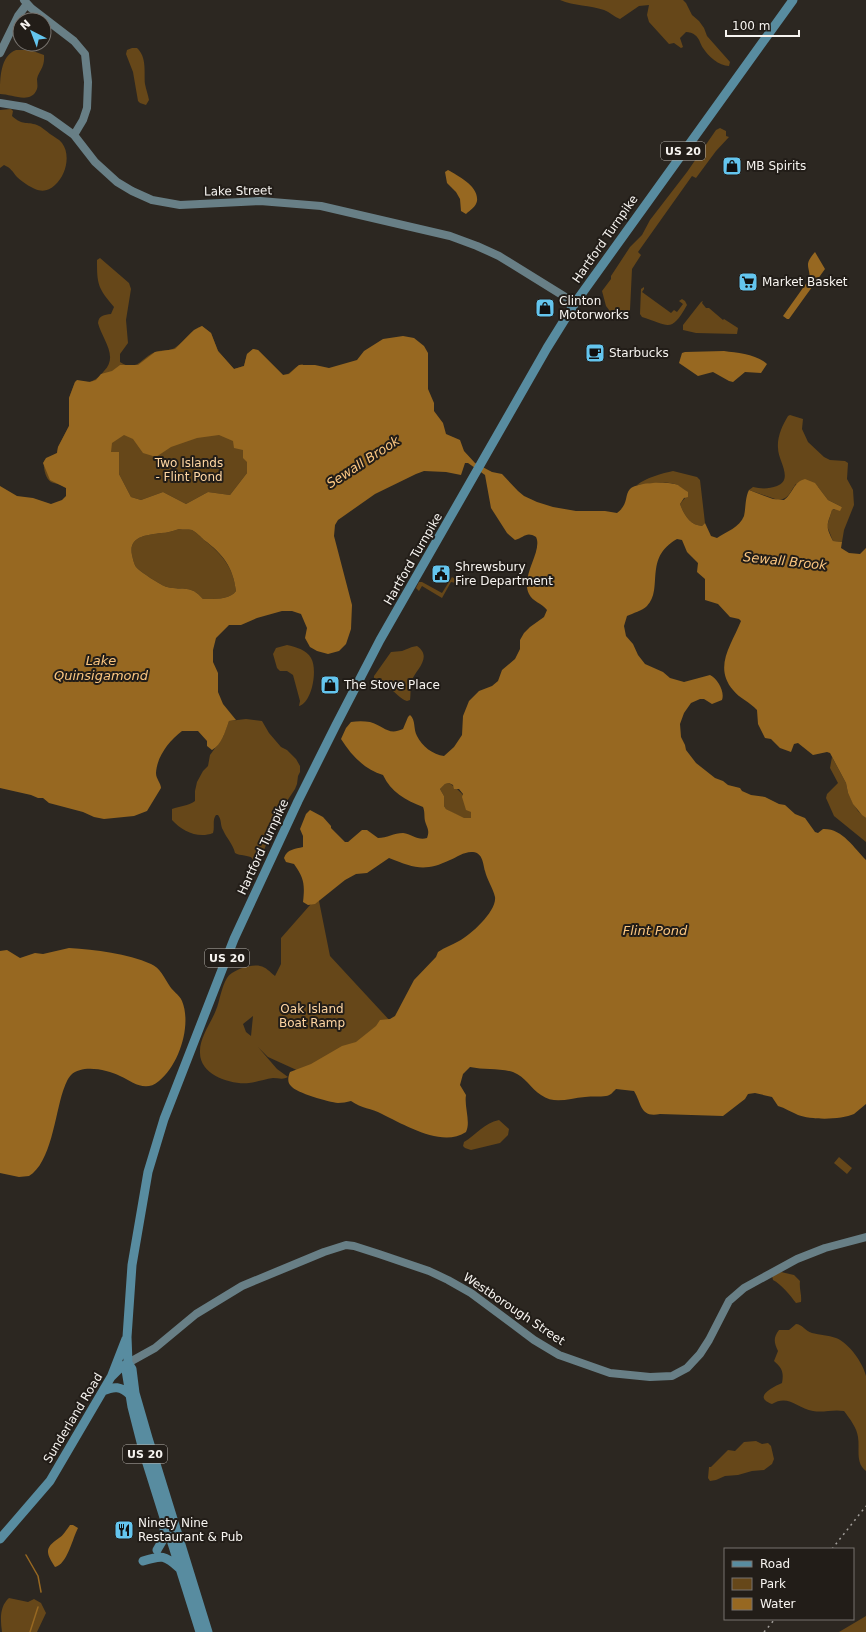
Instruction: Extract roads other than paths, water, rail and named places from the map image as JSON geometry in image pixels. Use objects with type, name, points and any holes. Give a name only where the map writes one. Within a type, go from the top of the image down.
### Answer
[{"type":"main road","name":"Hartford Turnpike","points":[[127,1338],[132,1265],[147,1179],[164,1119],[195,1037],[240,926],[327,742],[380,640],[547,348],[575,303],[792,0]]},
{"type":"main road","name":"US 20","points":[[127,1338],[128,1363],[126,1370],[135,1418],[158,1498],[200,1632]]},
{"type":"main road","points":[[111,1377],[120,1350],[127,1338]]},
{"type":"main road","name":"US 20","points":[[128,1363],[132,1369],[135,1393],[142,1418],[208,1632]]},
{"type":"main road","name":"Sunderland Road","points":[[0,1539],[50,1481],[111,1377],[118,1369],[128,1363]]},
{"type":"main road","points":[[103,1391],[116,1387],[122,1389],[130,1395]]},
{"type":"main road","points":[[157,1550],[164,1538],[158,1498]]},
{"type":"main road","points":[[143,1561],[159,1556],[170,1560],[180,1568]]},
{"type":"street","points":[[0,53],[25,2],[74,41],[85,54],[88,82],[87,108],[83,120],[74,135]]},
{"type":"street","name":"Lake Street","points":[[0,103],[25,107],[42,113],[74,135],[95,162],[113,179],[129,190],[152,200],[180,204],[257,201],[321,206],[446,235],[474,244],[496,254],[575,303]]},
{"type":"street","name":"Westborough Street","points":[[128,1363],[155,1348],[196,1314],[239,1287],[324,1252],[351,1246],[422,1269],[448,1280],[484,1302],[542,1346],[565,1357],[610,1373],[650,1377],[672,1376],[687,1368],[700,1354],[709,1340],[728,1301],[741,1290],[781,1266],[797,1259],[825,1248],[866,1237]]},
{"type":"water","points":[[448,170],[462,178],[475,191],[477,201],[473,208],[466,214],[461,211],[460,199],[456,192],[447,183],[445,172]]},
{"type":"water","points":[[815,252],[825,269],[789,319],[787,319],[783,316],[810,278],[808,263]]},
{"type":"water","name":"Flint Pond","points":[[202,326],[211,333],[218,351],[234,369],[244,366],[247,354],[253,349],[258,350],[283,375],[289,374],[299,365],[315,365],[329,368],[357,360],[364,351],[383,339],[403,336],[414,338],[424,346],[428,353],[428,389],[434,403],[434,411],[443,423],[446,434],[460,440],[464,451],[475,463],[492,472],[502,474],[524,496],[553,507],[576,511],[605,511],[617,513],[621,510],[628,492],[633,487],[653,483],[674,484],[688,492],[688,497],[684,498],[680,504],[688,519],[694,524],[702,526],[705,523],[711,536],[717,538],[732,529],[742,520],[749,490],[773,499],[784,500],[795,485],[805,479],[815,483],[828,500],[842,507],[840,511],[834,509],[832,510],[828,523],[829,532],[833,541],[842,542],[841,548],[849,553],[860,554],[866,548],[866,818],[853,804],[848,793],[846,783],[830,753],[827,752],[813,755],[798,743],[794,744],[791,752],[780,748],[771,739],[765,738],[758,724],[757,710],[735,693],[727,681],[724,664],[729,647],[741,621],[730,617],[718,604],[705,600],[705,579],[697,572],[698,563],[687,552],[682,540],[677,539],[660,555],[657,564],[652,599],[645,608],[627,616],[624,626],[626,636],[633,644],[638,655],[645,664],[663,672],[670,678],[684,682],[710,675],[716,679],[720,686],[723,693],[722,700],[712,704],[704,699],[700,699],[691,703],[684,713],[680,724],[681,737],[686,750],[696,763],[715,778],[728,785],[740,788],[742,791],[751,795],[765,797],[779,804],[785,805],[795,814],[805,818],[815,832],[818,833],[823,829],[842,835],[866,860],[866,1104],[854,1114],[848,1116],[826,1119],[810,1118],[798,1115],[778,1106],[772,1097],[755,1093],[748,1094],[745,1099],[723,1116],[653,1115],[642,1109],[634,1091],[616,1089],[607,1096],[552,1100],[541,1095],[525,1080],[513,1072],[470,1067],[463,1074],[460,1085],[466,1095],[468,1124],[466,1132],[456,1136],[446,1137],[435,1136],[412,1129],[378,1112],[359,1106],[351,1101],[338,1103],[313,1097],[294,1089],[289,1083],[288,1079],[290,1072],[311,1064],[342,1046],[356,1042],[376,1026],[380,1020],[390,1019],[395,1016],[414,980],[436,957],[438,952],[464,938],[476,928],[488,915],[495,903],[495,897],[482,859],[479,854],[473,852],[464,853],[441,864],[426,867],[413,866],[389,858],[367,873],[356,874],[345,880],[315,904],[308,905],[303,902],[304,886],[300,873],[294,864],[286,862],[284,858],[289,851],[303,847],[303,836],[300,829],[306,814],[310,810],[323,817],[331,828],[345,842],[348,842],[362,830],[367,830],[378,838],[403,833],[421,839],[427,838],[428,831],[423,807],[399,795],[386,781],[383,775],[364,766],[349,751],[341,739],[346,728],[351,722],[363,721],[370,722],[386,730],[398,731],[403,729],[410,715],[413,719],[419,740],[432,752],[444,756],[454,747],[462,735],[463,716],[469,701],[479,691],[492,686],[498,681],[502,670],[515,659],[520,649],[520,640],[524,633],[544,617],[547,610],[531,597],[527,587],[527,579],[537,549],[536,537],[533,535],[527,535],[515,540],[507,533],[491,508],[485,475],[468,463],[465,463],[461,475],[446,472],[424,471],[416,474],[375,494],[338,520],[335,525],[334,536],[352,605],[351,629],[346,644],[339,651],[328,654],[310,647],[305,638],[307,628],[301,614],[292,611],[282,611],[257,618],[241,625],[229,625],[216,638],[213,650],[213,662],[218,673],[218,692],[223,704],[236,720],[229,721],[221,741],[212,750],[207,746],[207,741],[198,731],[182,731],[173,739],[161,755],[156,773],[161,788],[147,811],[134,816],[104,819],[49,803],[43,798],[0,788],[0,486],[17,496],[33,498],[51,504],[62,500],[66,496],[66,488],[50,480],[43,463],[46,458],[57,453],[58,447],[69,426],[69,398],[75,382],[77,380],[90,382],[96,380],[101,374],[112,371],[120,365],[138,365],[155,352],[175,349],[194,330]],"holes":[[[124,435],[133,439],[143,453],[156,457],[171,447],[197,438],[219,435],[233,441],[234,448],[243,450],[243,458],[247,462],[247,473],[230,495],[208,492],[186,504],[163,492],[141,500],[131,497],[119,474],[119,452],[111,452],[112,443]],[[179,529],[192,530],[217,550],[230,568],[235,582],[236,591],[230,596],[226,597],[203,599],[194,591],[164,586],[136,567],[132,555],[133,544],[136,540],[145,536]],[[449,783],[453,785],[454,789],[459,789],[463,794],[462,797],[466,810],[471,812],[471,818],[464,818],[446,809],[444,806],[444,796],[440,789],[445,784]]]},
{"type":"water","points":[[724,351],[752,356],[767,364],[761,373],[745,372],[733,382],[713,372],[698,376],[679,363],[682,353],[685,352]]},
{"type":"water","points":[[69,948],[100,951],[132,957],[142,960],[157,968],[182,1001],[185,1011],[185,1021],[182,1044],[178,1055],[166,1074],[159,1081],[149,1086],[139,1085],[115,1074],[95,1069],[82,1070],[71,1075],[63,1091],[47,1150],[36,1170],[29,1176],[19,1177],[0,1173],[0,951],[7,950],[20,958],[35,953],[43,954]]},
{"type":"water","points":[[70,1525],[78,1528],[66,1556],[59,1565],[55,1567],[48,1554],[49,1548],[62,1536]]},
{"type":"waterway","points":[[26,1555],[38,1576],[41,1592]]},
{"type":"waterway","points":[[30,1632],[38,1607]]},
{"type":"railway","points":[[833,1548],[866,1506]]},
{"type":"railway","points":[[764,1632],[774,1620]]},
{"type":"place","name":"MB Spirits","points":[[732,166]]},
{"type":"place","name":"Market Basket","points":[[748,282]]},
{"type":"place","name":"Clinton Motorworks","points":[[545,308]]},
{"type":"place","name":"Starbucks","points":[[595,353]]},
{"type":"place","name":"Shrewsbury Fire Department","points":[[441,574]]},
{"type":"place","name":"The Stove Place","points":[[330,685]]},
{"type":"place","name":"Ninety Nine Restaurant & Pub","points":[[124,1530]]},
{"type":"water label","name":"Sewall Brook","points":[[363,462]]},
{"type":"water label","name":"Sewall Brook","points":[[785,561]]},
{"type":"water label","name":"Lake Quinsigamond","points":[[101,668]]},
{"type":"park label","name":"Two Islands - Flint Pond","points":[[189,470]]},
{"type":"park label","name":"Oak Island Boat Ramp","points":[[312,1016]]}]
